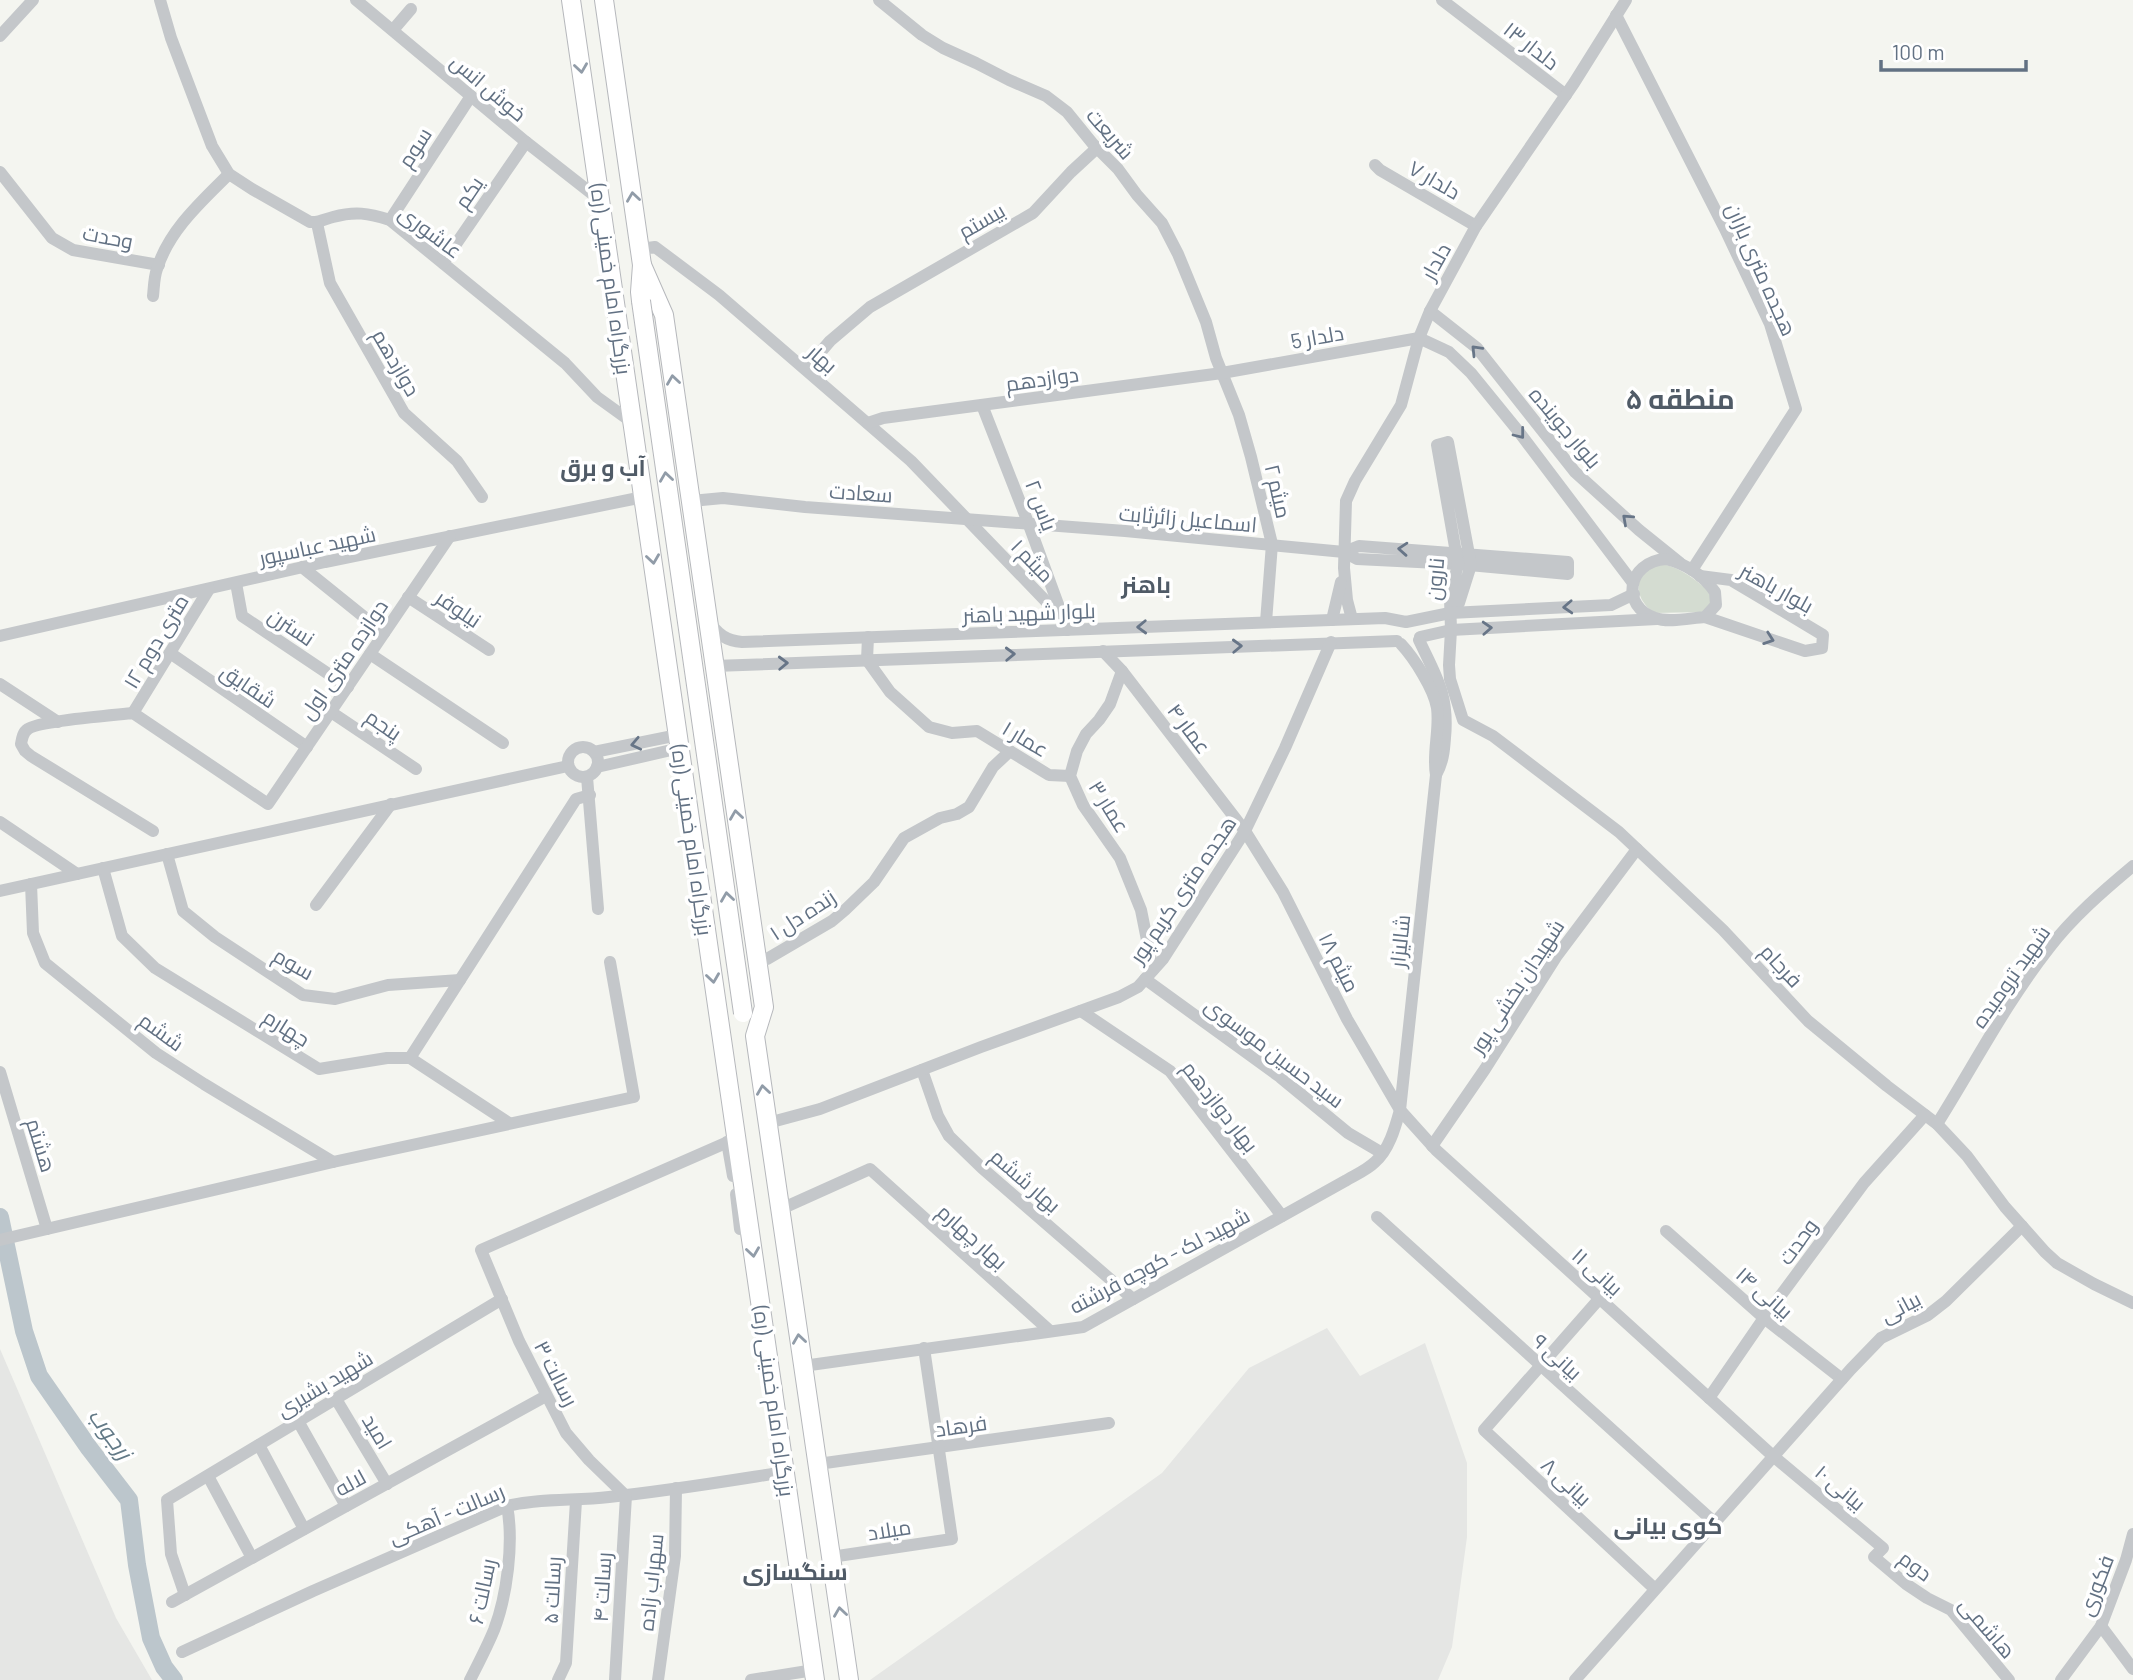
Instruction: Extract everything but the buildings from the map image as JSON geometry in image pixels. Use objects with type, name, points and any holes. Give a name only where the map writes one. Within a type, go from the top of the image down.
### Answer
[{"type":"highway","name":"بزرگراه امام خمینی (ره)","points":[[571,0],[679,741],[732,1140],[815,1675]]},
{"type":"highway","name":"بزرگراه امام خمینی (ره)","points":[[604,0],[641,257],[641,301],[743,1013],[746,1026],[755,1036]]},
{"type":"highway","name":"بزرگراه امام خمینی (ره)","points":[[641,257],[663,311],[691,501],[764,1009],[755,1036],[849,1680]]},
{"type":"highway","points":[[648,529],[674,519],[687,520],[694,524]]},
{"type":"highway","points":[[664,639],[671,653],[685,664],[697,666],[713,657]]},
{"type":"highway","points":[[672,692],[680,685],[693,680],[707,680],[717,684]]},
{"type":"street","points":[[0,36],[33,0]]},
{"type":"street","points":[[160,0],[171,38],[212,146],[229,174],[310,222],[317,223]]},
{"type":"street","name":"خوش انس","points":[[356,0],[600,200]]},
{"type":"street","name":"شریعت","points":[[879,0],[922,35],[943,48],[1046,96],[1067,112],[1162,223],[1206,322],[1222,373]]},
{"type":"street","name":"دلدار ۱۳","points":[[1442,0],[1566,95]]},
{"type":"street","name":"دلدار","points":[[1344,568],[1346,501],[1355,481],[1401,405],[1419,338],[1430,311],[1476,226],[1566,95],[1626,0]]},
{"type":"street","points":[[393,30],[411,9]]},
{"type":"street","name":"هجده متری باران","points":[[1616,16],[1725,229],[1770,324],[1796,409],[1696,573]]},
{"type":"street","name":"سوم","points":[[390,220],[471,96]]},
{"type":"street","name":"یکم","points":[[443,263],[526,142]]},
{"type":"street","name":"بیستم","points":[[806,369],[830,341],[870,307],[1033,213],[1070,172],[1097,148]]},
{"type":"street","name":"دلدار ۷","points":[[1375,165],[1476,226]]},
{"type":"street","name":"وحدت","points":[[0,172],[52,238],[73,250],[159,265]]},
{"type":"street","name":"وحدت","points":[[153,296],[159,265],[170,240],[199,204],[229,174]]},
{"type":"street","name":"عاشوری","points":[[317,223],[335,216],[366,212],[390,220],[565,363],[597,397],[633,423]]},
{"type":"street","name":"دوازدهم","points":[[317,223],[330,283],[404,413],[457,461],[482,497]]},
{"type":"street","name":"بهار","points":[[641,257],[654,247],[719,295],[911,461],[967,520]]},
{"type":"street","name":"بلوار جوینده","points":[[1430,311],[1476,348],[1575,472],[1680,563]]},
{"type":"street","name":"دلدار 5","points":[[1222,373],[1419,338]]},
{"type":"street","name":"بلوار جوینده","points":[[1419,338],[1449,352],[1471,373],[1519,432],[1633,589]]},
{"type":"street","name":"دوازدهم","points":[[868,423],[883,418],[1222,373]]},
{"type":"street","name":"میثم ۲","points":[[1222,373],[1239,415],[1272,544],[1266,622]]},
{"type":"street","name":"یاس ۲","points":[[982,405],[1065,624]]},
{"type":"street","name":"نارون","points":[[1450,613],[1459,603],[1464,559],[1448,442],[1437,445],[1464,559]]},
{"type":"street","name":"شهید عباسپور","points":[[0,636],[302,567],[643,497]]},
{"type":"street","name":"سعادت","points":[[691,501],[723,498],[1029,525]]},
{"type":"street","name":"میثم ۱","points":[[967,520],[1065,624]]},
{"type":"street","name":"اسماعیل زائرثابت","points":[[1029,525],[1272,544],[1344,552],[1357,559],[1464,559]]},
{"type":"street","name":"دوازده متری اول","points":[[133,713],[268,804],[450,536]]},
{"type":"street","points":[[1464,559],[1568,562],[1568,573],[1464,559]]},
{"type":"street","points":[[1666,559],[1680,563],[1696,573],[1711,586],[1717,597],[1716,605],[1705,617],[1451,629],[1419,639],[1414,645],[1407,646],[1399,642],[1396,629],[1406,622],[1450,613],[1611,605],[1633,589],[1643,566],[1653,560],[1666,559]]},
{"type":"street","points":[[302,567],[384,633]]},
{"type":"street","points":[[1344,568],[1352,619]]},
{"type":"street","points":[[1332,620],[1344,568]]},
{"type":"street","name":"بلوار باهنر","points":[[1696,573],[1731,580],[1824,635],[1822,648],[1805,651],[1705,617]]},
{"type":"street","name":"نسترن","points":[[236,583],[242,616],[348,687]]},
{"type":"street","name":"۱۲ متری دوم","points":[[133,713],[209,589]]},
{"type":"street","points":[[1633,589],[1636,603],[1657,619]]},
{"type":"street","name":"نیلوفر","points":[[408,597],[489,650]]},
{"type":"street","points":[[1442,718],[1463,720],[1450,679],[1450,613]]},
{"type":"street","name":"بلوار شهید باهنر","points":[[707,616],[716,631],[737,641],[934,635],[1065,624],[1385,618],[1406,622]]},
{"type":"street","points":[[1406,622],[1417,626],[1419,639]]},
{"type":"street","points":[[934,635],[935,657]]},
{"type":"street","points":[[867,660],[868,637]]},
{"type":"street","name":"شالیزار","points":[[1400,1111],[1436,775],[1434,764],[1445,701],[1419,639]]},
{"type":"street","name":"بلوار شهید باهنر","points":[[713,657],[867,660],[1331,642],[1399,642]]},
{"type":"street","name":"هجده متری کریم پور","points":[[768,1123],[820,1109],[1138,988],[1163,959],[1245,831],[1331,642]]},
{"type":"street","name":"شالیزار","points":[[1399,642],[1430,689],[1442,718]]},
{"type":"street","name":"عمار ۴","points":[[1103,651],[1122,671],[1245,831]]},
{"type":"street","name":"شقایق","points":[[170,653],[307,747]]},
{"type":"street","points":[[370,654],[503,743]]},
{"type":"street","name":"عمار ۱","points":[[867,660],[890,692],[929,727],[952,733],[977,731],[1049,775],[1070,776]]},
{"type":"street","name":"عمار ۳","points":[[1122,671],[1110,704],[1086,734],[1077,751],[1070,776],[1083,805],[1120,858],[1141,910],[1149,975]]},
{"type":"street","points":[[0,684],[58,722]]},
{"type":"street","name":"پنجم","points":[[331,712],[416,769]]},
{"type":"street","points":[[133,713],[31,726],[26,730],[21,744],[25,751],[153,831]]},
{"type":"street","name":"فرجام","points":[[1463,720],[1493,736],[1590,809],[1637,849],[1723,930],[1808,1021],[1937,1124],[1967,1156],[2005,1208],[2045,1252],[2094,1284],[2133,1303]]},
{"type":"street","points":[[594,752],[679,741]]},
{"type":"street","points":[[597,766],[679,741]]},
{"type":"street","points":[[586,748],[594,752],[597,766],[587,777],[578,776],[570,770],[569,756],[576,749],[586,748]]},
{"type":"street","name":"زنده دل ۱","points":[[757,963],[832,921],[874,882],[904,838],[940,818],[970,807],[993,767],[1010,751]]},
{"type":"street","points":[[0,891],[568,766]]},
{"type":"street","points":[[587,777],[598,909]]},
{"type":"street","points":[[509,1123],[410,1058],[576,799],[590,795]]},
{"type":"street","points":[[316,905],[391,804]]},
{"type":"street","points":[[0,822],[77,874]]},
{"type":"street","name":"میثم ۱۸","points":[[1245,831],[1283,892],[1347,1019],[1400,1111]]},
{"type":"street","name":"شهیدان بخشی پور","points":[[1432,1146],[1556,957],[1637,849]]},
{"type":"street","name":"سوم","points":[[167,854],[183,911],[215,937],[303,995],[335,999],[388,985],[460,980]]},
{"type":"street","name":"شهید ترومیده","points":[[1937,1124],[2004,1011],[2050,947],[2095,897],[2133,866]]},
{"type":"street","name":"چهارم","points":[[103,868],[122,936],[166,975],[319,1069],[387,1058],[410,1058]]},
{"type":"street","name":"ششم","points":[[31,884],[33,933],[45,963],[156,1053],[333,1162]]},
{"type":"street","points":[[0,1240],[333,1162],[634,1097],[610,962]]},
{"type":"street","name":"سید حسین موسوی","points":[[1149,975],[1348,1133],[1382,1153]]},
{"type":"street","name":"بهار دوازدهم","points":[[1081,1011],[1170,1071],[1282,1216]]},
{"type":"street","name":"بهار ششم","points":[[922,1070],[948,1136],[1133,1299]]},
{"type":"street","name":"هشتم","points":[[0,1072],[44,1230]]},
{"type":"street","name":"بیانی ۱۱","points":[[1400,1111],[1432,1146],[1773,1456]]},
{"type":"street","name":"شهید لک - کوچه فرشته","points":[[803,1366],[1083,1327],[1375,1163],[1395,1129],[1400,1111]]},
{"type":"street","name":"وحدت","points":[[1709,1398],[1764,1318],[1864,1183],[1925,1115]]},
{"type":"street","points":[[732,1140],[740,1229]]},
{"type":"street","name":"رسالت ۳","points":[[625,1496],[573,1442],[546,1396],[519,1341],[481,1250],[732,1140]]},
{"type":"street","name":"بهار چهارم","points":[[780,1209],[870,1169],[1050,1331]]},
{"type":"street","name":"بیانی ۹","points":[[1377,1217],[1714,1522]]},
{"type":"street","name":"بیانی","points":[[1575,1680],[1881,1338],[1928,1315],[1946,1301],[2022,1226]]},
{"type":"street","name":"بیانی ۱۴","points":[[1666,1231],[1764,1318],[1842,1379]]},
{"type":"street","points":[[1541,1366],[1600,1298]]},
{"type":"street","name":"شهید بشیری","points":[[185,1595],[171,1554],[167,1500],[502,1299]]},
{"type":"street","points":[[924,1348],[937,1448]]},
{"type":"street","name":"بیانی ۸","points":[[1541,1366],[1484,1430],[1655,1589]]},
{"type":"street","name":"لاله","points":[[172,1602],[546,1396]]},
{"type":"street","name":"امید","points":[[336,1399],[387,1484]]},
{"type":"street","points":[[298,1421],[346,1506]]},
{"type":"street","name":"فرهاد","points":[[818,1464],[1109,1423]]},
{"type":"street","points":[[259,1445],[304,1529]]},
{"type":"street","name":"میلاد","points":[[831,1557],[952,1539],[937,1448]]},
{"type":"street","name":"بیانی ۱۰","points":[[1773,1456],[1879,1553]]},
{"type":"street","name":"رسالت - آهکی","points":[[182,1653],[313,1591],[507,1506],[532,1500],[576,1501],[625,1496],[785,1472]]},
{"type":"street","points":[[208,1476],[252,1558]]},
{"type":"street","name":"سهراب زاده","points":[[658,1680],[675,1556],[676,1488]]},
{"type":"street","name":"رسالت ۴","points":[[615,1680],[625,1496]]},
{"type":"street","name":"رسالت ۵","points":[[558,1680],[566,1663],[576,1501]]},
{"type":"street","name":"رسالت ۶","points":[[470,1680],[494,1629],[505,1591],[511,1524],[507,1506]]},
{"type":"street","name":"فکوری","points":[[2061,1680],[2101,1626],[2133,1534]]},
{"type":"street","name":"دوم","points":[[1879,1553],[1906,1584],[1936,1601]]},
{"type":"street","name":"هاشمی","points":[[1936,1601],[1951,1610],[2009,1680]]},
{"type":"street","points":[[2101,1626],[2133,1669]]},
{"type":"street","points":[[751,1680],[815,1675]]},
{"type":"shaded area","points":[[1663,564],[1683,572],[1711,593],[1710,604],[1702,612],[1655,613],[1645,604],[1639,593],[1639,581],[1648,569]]},
{"type":"shaded area","points":[[1327,1328],[1360,1376],[1425,1343],[1467,1463],[1467,1537],[1452,1647],[1438,1680],[870,1680],[1162,1473],[1249,1368]]},
{"type":"shaded area","points":[[0,1349],[116,1618],[152,1680],[0,1680]]},
{"type":"waterway","name":"زرجوب","points":[[0,1217],[24,1331],[39,1376],[129,1500],[137,1565],[151,1638],[164,1667],[174,1680]]},
{"type":"district","name":"منطقه ۵","points":[[1680,398]]},
{"type":"district","name":"آب و برق","points":[[603,467]]},
{"type":"district","name":"باهنر","points":[[1146,584]]},
{"type":"district","name":"کوی بیانی","points":[[1668,1525]]},
{"type":"district","name":"سنگسازی","points":[[795,1571]]}]
